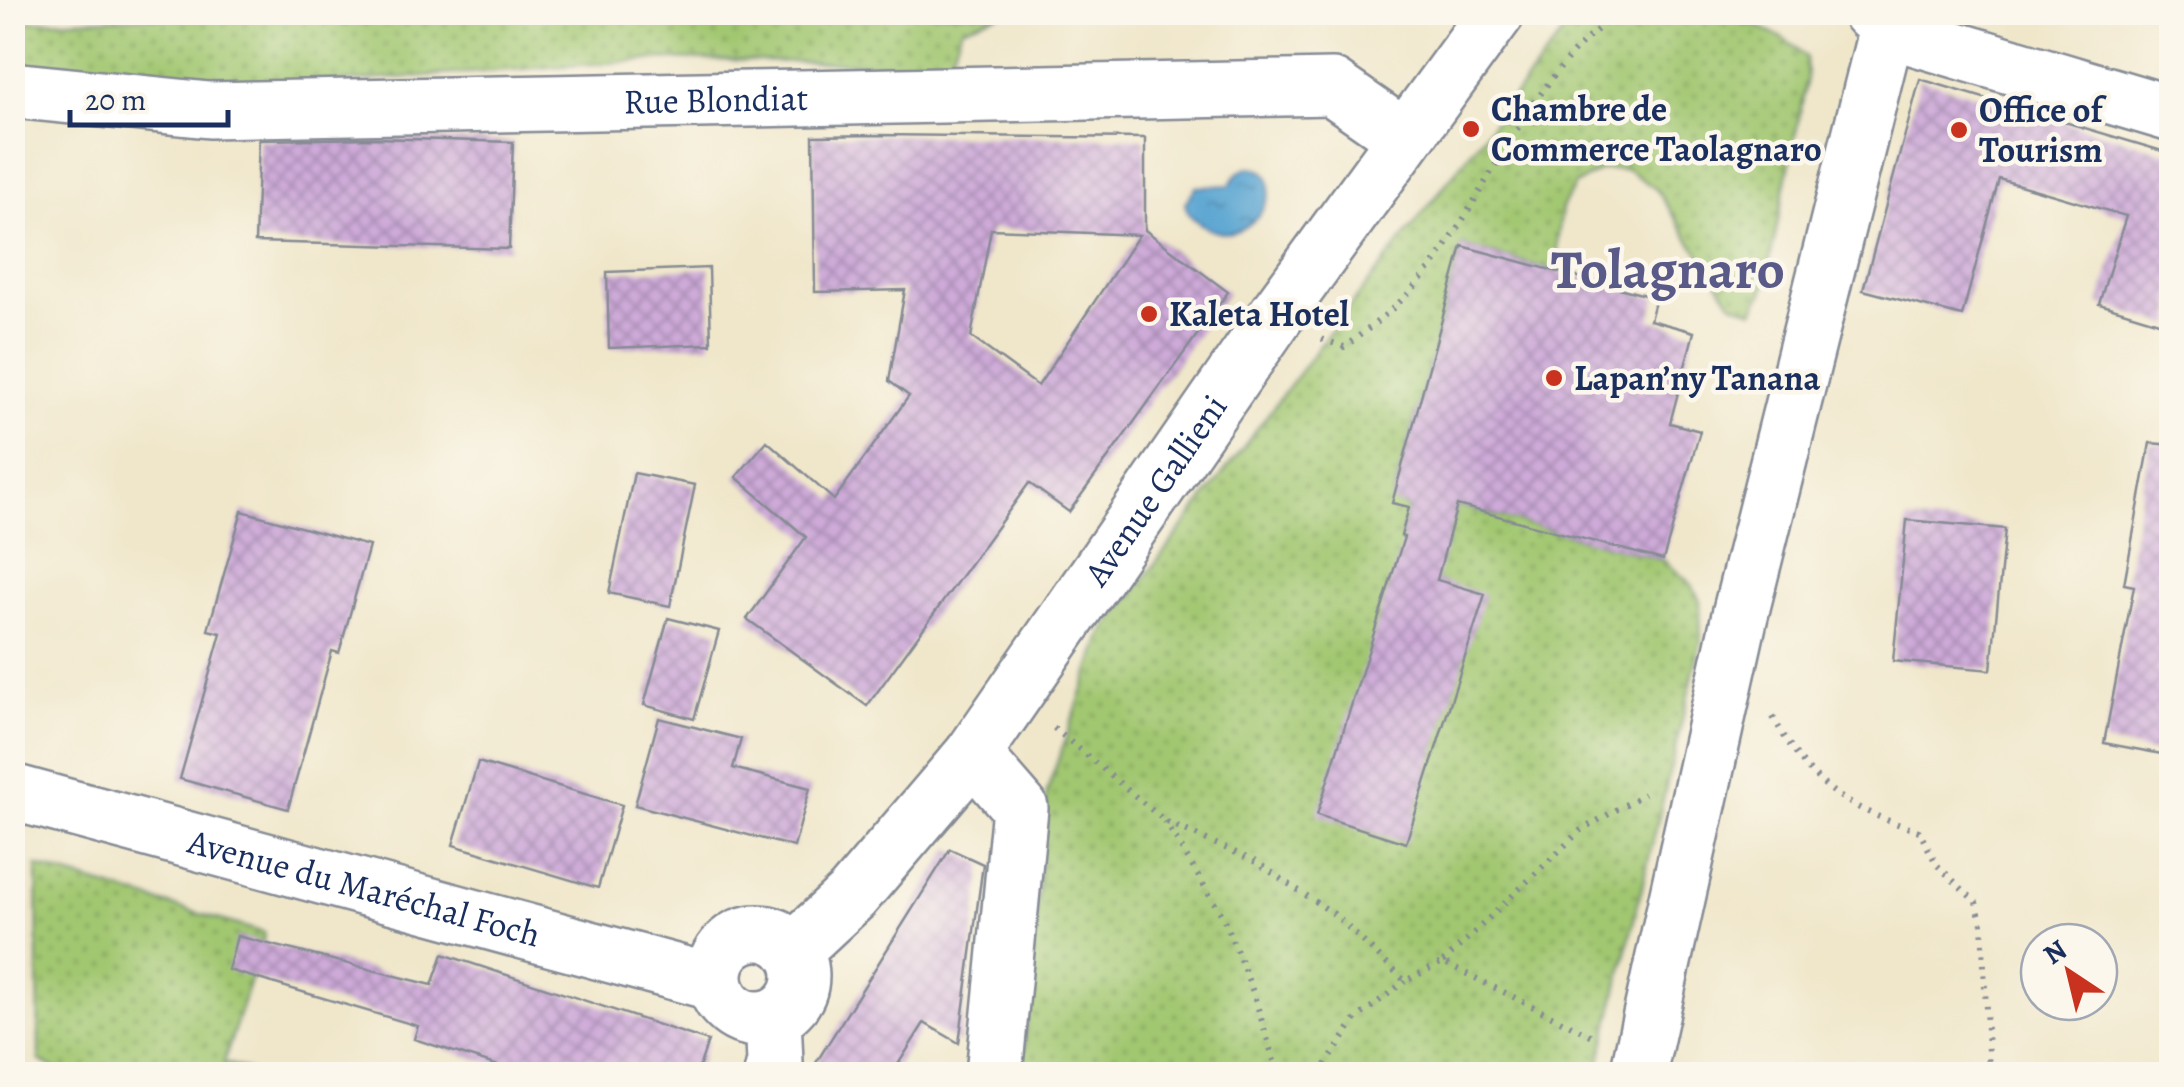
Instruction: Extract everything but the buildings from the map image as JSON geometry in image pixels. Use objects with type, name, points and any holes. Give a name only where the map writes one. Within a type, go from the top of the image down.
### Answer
[{"type":"main road","name":"Avenue Gallieni","points":[[793,950],[852,896],[973,754],[1278,314],[1498,12]]},
{"type":"main road","points":[[1640,1067],[1740,615],[1883,18],[2172,114]]},
{"type":"main road","name":"Rue Blondiat","points":[[12,90],[209,110],[1332,87],[1404,137]]},
{"type":"main road","points":[[973,754],[1020,808],[994,1074]]},
{"type":"main road","name":"Avenue du Maréchal Foch","points":[[12,792],[715,983]]},
{"type":"main road","points":[[770,934],[793,950],[802,975],[800,989],[785,1010],[773,1017],[747,1019],[718,996],[715,968],[720,955],[742,936],[770,934]]},
{"type":"main road","points":[[772,1074],[776,1062],[773,1017]]},
{"type":"path","points":[[1278,314],[1344,346],[1392,312],[1441,254],[1538,101],[1587,36],[1624,12]]},
{"type":"path","points":[[1015,695],[1165,821],[1256,862],[1334,914],[1405,981]]},
{"type":"path","points":[[1772,716],[1789,746],[1832,794],[1876,818],[1918,830],[1937,865],[1976,902],[1982,924],[1989,1074]]},
{"type":"path","points":[[1320,1074],[1356,1019],[1405,981],[1443,962],[1581,830],[1668,780],[1706,766]]},
{"type":"path","points":[[1165,821],[1223,918],[1253,992],[1278,1074]]},
{"type":"path","points":[[1443,962],[1640,1067]]},
{"type":"green space","points":[[221,12],[1003,13],[962,28],[948,65],[661,59],[244,89],[13,67],[12,22]]},
{"type":"green space","points":[[1669,12],[1729,18],[1783,39],[1806,57],[1807,78],[1764,290],[1753,311],[1731,302],[1657,190],[1627,169],[1601,170],[1575,185],[1562,208],[1557,244],[1560,272],[1462,246],[1392,502],[1409,507],[1401,536],[1446,548],[1457,505],[1663,560],[1692,585],[1700,601],[1701,641],[1597,1074],[1022,1074],[1047,791],[1103,633],[1324,340],[1579,13]]},
{"type":"green space","points":[[37,866],[265,933],[224,1062],[257,1074],[64,1074],[39,1060]]},
{"type":"water","points":[[1249,167],[1263,172],[1269,182],[1269,195],[1252,222],[1238,230],[1221,232],[1204,226],[1189,214],[1185,203],[1196,187],[1230,185],[1238,173]]},
{"type":"place","name":"Chambre de Commerce Taolagnaro","points":[[1471,129]]},
{"type":"place","name":"Office of Tourism","points":[[1959,130]]},
{"type":"place","name":"Kaleta Hotel","points":[[1149,314]]},
{"type":"place","name":"Lapan’ny Tanana","points":[[1554,378]]},
{"type":"district","name":"Tolagnaro","points":[[1668,269]]}]
